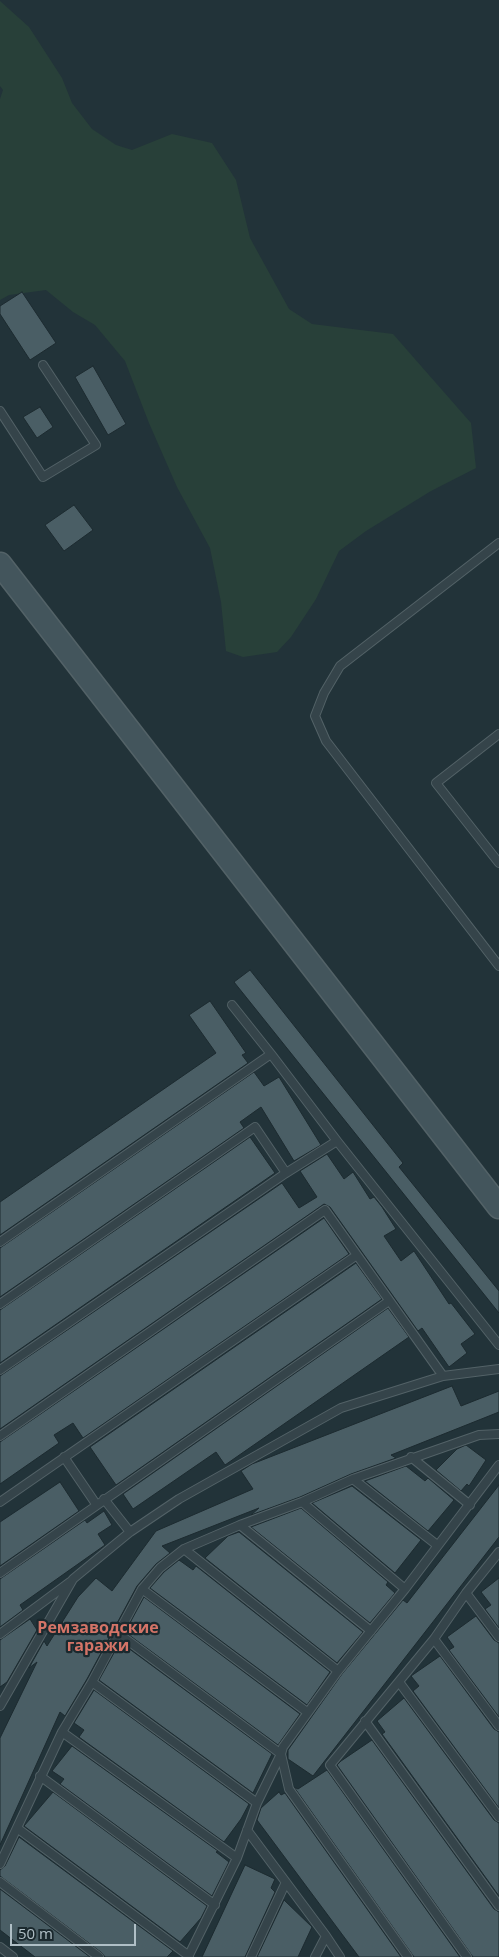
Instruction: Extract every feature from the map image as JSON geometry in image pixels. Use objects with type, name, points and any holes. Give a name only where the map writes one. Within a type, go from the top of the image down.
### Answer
[{"type":"street","points":[[0,564],[499,1207]]},
{"type":"lane","points":[[0,411],[43,477],[96,445],[43,365]]},
{"type":"lane","points":[[499,542],[340,666],[324,693],[315,716],[326,741],[499,966]]},
{"type":"lane","points":[[499,734],[436,783],[499,863]]},
{"type":"lane","points":[[232,1005],[499,1345]]},
{"type":"lane","points":[[0,1242],[271,1054]]},
{"type":"lane","points":[[0,1304],[255,1126],[286,1173]]},
{"type":"lane","points":[[0,1370],[286,1173],[337,1141]]},
{"type":"lane","points":[[0,1436],[325,1210],[443,1376]]},
{"type":"lane","points":[[0,1502],[357,1255]]},
{"type":"lane","points":[[0,1573],[96,1504],[389,1301]]},
{"type":"lane","points":[[0,1634],[73,1579],[130,1532],[179,1499],[341,1408],[443,1376],[499,1369]]},
{"type":"lane","points":[[0,1864],[62,1732],[119,1634],[142,1589],[160,1568],[184,1549],[240,1525],[302,1502],[353,1478],[478,1435],[499,1434]]},
{"type":"lane","points":[[64,1457],[96,1504]]},
{"type":"lane","points":[[411,1457],[470,1505]]},
{"type":"lane","points":[[17,1828],[188,1956],[237,1858],[257,1803],[283,1747],[338,1671],[405,1589],[499,1465]]},
{"type":"lane","points":[[353,1478],[438,1546]]},
{"type":"lane","points":[[104,1499],[130,1532]]},
{"type":"lane","points":[[302,1502],[405,1589]]},
{"type":"lane","points":[[240,1525],[371,1631]]},
{"type":"lane","points":[[184,1549],[338,1671]]},
{"type":"lane","points":[[467,1957],[330,1765],[434,1639],[466,1593],[499,1552]]},
{"type":"lane","points":[[0,1706],[3,1697],[73,1579]]},
{"type":"lane","points":[[142,1589],[307,1712]]},
{"type":"lane","points":[[466,1593],[499,1637]]},
{"type":"lane","points":[[119,1634],[281,1754],[289,1789],[408,1957]]},
{"type":"lane","points":[[434,1639],[499,1726]]},
{"type":"lane","points":[[92,1682],[257,1803]]},
{"type":"lane","points":[[399,1682],[499,1817]]},
{"type":"lane","points":[[365,1721],[499,1906]]},
{"type":"lane","points":[[62,1732],[237,1858]]},
{"type":"lane","points":[[40,1776],[215,1905]]},
{"type":"lane","points":[[247,1830],[340,1957]]},
{"type":"lane","points":[[0,1882],[99,1957]]},
{"type":"lane","points":[[251,1957],[286,1882]]},
{"type":"lane","points":[[315,1957],[326,1936]]},
{"type":"lane","points":[[0,1947],[13,1957]]},
{"type":"green space","points":[[0,1],[29,27],[62,78],[72,103],[92,129],[116,145],[132,150],[172,134],[212,143],[236,180],[250,238],[289,309],[312,324],[393,334],[471,423],[476,468],[431,491],[366,531],[339,551],[316,599],[291,637],[277,652],[243,657],[226,651],[221,602],[210,548],[177,487],[125,361],[95,325],[73,312],[46,290],[9,295],[0,300],[0,99],[3,90],[0,86]]},
{"type":"building","points":[[22,292],[56,343],[30,360],[0,314],[0,306]]},
{"type":"building","points":[[93,366],[126,424],[108,435],[75,377]]},
{"type":"building","points":[[40,407],[53,427],[37,438],[23,417]]},
{"type":"building","points":[[74,505],[93,530],[64,551],[45,525]]},
{"type":"building","points":[[250,970],[403,1163],[399,1167],[499,1291],[499,1313],[234,982]]},
{"type":"building","points":[[210,1001],[246,1053],[242,1055],[248,1063],[0,1235],[0,1202],[216,1053],[189,1015]]},
{"type":"building","points":[[254,1072],[264,1086],[279,1077],[321,1145],[294,1161],[261,1107],[240,1122],[244,1128],[0,1297],[0,1248]]},
{"type":"building","points":[[250,1137],[275,1173],[0,1363],[0,1310]]},
{"type":"building","points":[[327,1154],[344,1179],[353,1172],[370,1199],[374,1197],[382,1207],[396,1229],[384,1236],[401,1261],[414,1251],[449,1304],[451,1303],[475,1334],[461,1344],[467,1353],[449,1367],[422,1328],[418,1331],[330,1207],[324,1204],[0,1429],[0,1376],[282,1183],[299,1208],[317,1197],[300,1171]]},
{"type":"building","points":[[324,1218],[349,1254],[83,1438],[73,1423],[54,1435],[59,1443],[0,1484],[0,1442]]},
{"type":"building","points":[[356,1263],[382,1299],[116,1485],[90,1447]]},
{"type":"building","points":[[388,1308],[409,1337],[225,1465],[216,1452],[133,1509],[123,1494]]},
{"type":"building","points":[[452,1386],[461,1406],[499,1391],[499,1412],[391,1455],[396,1458],[351,1474],[300,1497],[251,1515],[259,1508],[162,1546],[170,1553],[156,1564],[137,1586],[65,1716],[60,1712],[0,1845],[0,1738],[37,1662],[29,1668],[44,1641],[47,1646],[78,1597],[96,1578],[112,1591],[156,1531],[253,1489],[241,1471],[252,1464]]},
{"type":"building","points":[[466,1445],[486,1460],[469,1486],[467,1484],[461,1491],[436,1470],[457,1449]]},
{"type":"building","points":[[406,1466],[425,1481],[428,1478],[454,1500],[428,1531],[365,1481]]},
{"type":"building","points":[[60,1482],[79,1511],[0,1566],[0,1522]]},
{"type":"building","points":[[499,1485],[499,1537],[313,1776],[288,1759],[288,1750],[342,1674],[403,1600],[407,1603]]},
{"type":"building","points":[[352,1486],[421,1540],[395,1573],[312,1503]]},
{"type":"building","points":[[301,1508],[388,1582],[386,1585],[395,1593],[370,1623],[251,1527]]},
{"type":"building","points":[[104,1511],[112,1525],[98,1534],[105,1545],[20,1605],[23,1610],[0,1627],[0,1579],[85,1520],[87,1523]]},
{"type":"building","points":[[239,1532],[363,1632],[337,1663],[205,1558],[228,1536]]},
{"type":"building","points":[[179,1560],[193,1570],[196,1566],[330,1672],[307,1705],[150,1588],[164,1572]]},
{"type":"building","points":[[499,1578],[499,1628],[485,1609],[491,1605],[481,1592]]},
{"type":"building","points":[[144,1597],[300,1714],[278,1745],[125,1632]]},
{"type":"building","points":[[476,1616],[494,1640],[499,1643],[499,1717],[449,1650],[454,1647],[447,1637]]},
{"type":"building","points":[[30,1619],[37,1630],[7,1682],[0,1687],[0,1640]]},
{"type":"building","points":[[120,1642],[272,1754],[253,1793],[99,1680]]},
{"type":"building","points":[[440,1656],[494,1729],[499,1732],[499,1808],[413,1691],[419,1686],[411,1676]]},
{"type":"building","points":[[94,1690],[249,1804],[241,1819],[224,1842],[79,1737],[84,1730],[74,1723]]},
{"type":"building","points":[[404,1698],[494,1820],[499,1823],[499,1896],[382,1734],[385,1732],[377,1721]]},
{"type":"building","points":[[372,1740],[494,1909],[499,1912],[499,1957],[473,1957],[337,1765]]},
{"type":"building","points":[[72,1746],[218,1851],[216,1852],[229,1862],[212,1896],[60,1784],[64,1779],[52,1771]]},
{"type":"building","points":[[327,1770],[460,1957],[414,1957],[294,1787],[298,1789]]},
{"type":"building","points":[[53,1792],[207,1906],[201,1918],[180,1942],[24,1826]]},
{"type":"building","points":[[279,1792],[281,1795],[285,1793],[401,1957],[359,1957],[257,1820],[261,1808]]},
{"type":"building","points":[[19,1837],[173,1951],[167,1957],[105,1957],[0,1876],[0,1870],[5,1866]]},
{"type":"building","points":[[245,1865],[275,1879],[271,1888],[275,1892],[245,1957],[202,1957]]},
{"type":"building","points":[[0,1889],[90,1957],[35,1957],[0,1930]]},
{"type":"building","points":[[284,1900],[312,1927],[298,1957],[257,1957]]},
{"type":"district","name":"Ремзаводские гаражи","points":[[98,1637]]}]
